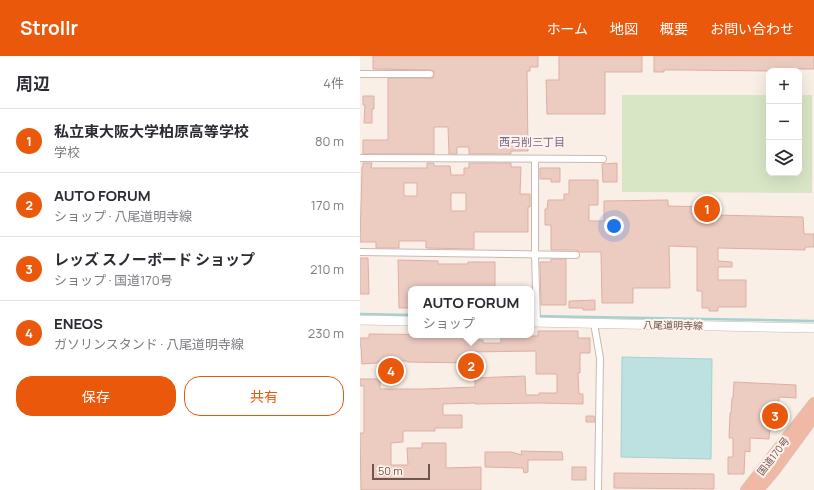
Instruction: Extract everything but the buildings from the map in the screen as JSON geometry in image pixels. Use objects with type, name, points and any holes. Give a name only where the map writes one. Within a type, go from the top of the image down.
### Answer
[{"type":"highway","name":"国道170号","points":[[746,490],[814,403]]},
{"type":"highway","name":"国道170号","points":[[758,490],[814,417]]},
{"type":"main road","name":"八尾道明寺線","points":[[535,319],[594,323],[814,328]]},
{"type":"main road","points":[[360,320],[408,321]]},
{"type":"street","points":[[360,74],[430,74]]},
{"type":"street","points":[[360,158],[602,159]]},
{"type":"street","points":[[535,159],[535,319]]},
{"type":"street","points":[[360,252],[576,255]]},
{"type":"street","points":[[594,323],[600,358],[598,490]]},
{"type":"green space","points":[[622,95],[766,95],[766,176],[802,176],[802,95],[812,95],[812,193],[622,192]]},
{"type":"water","points":[[622,357],[712,359],[711,459],[621,457]]},
{"type":"waterway","points":[[360,314],[408,315]]},
{"type":"waterway","points":[[534,316],[814,321]]},
{"type":"place","name":"私立東大阪大学柏原高等学校","points":[[707,209]]},
{"type":"place","name":"AUTO FORUM","points":[[471,366]]},
{"type":"place","name":"ENEOS","points":[[391,371]]},
{"type":"place","name":"レッズ スノーボード ショップ","points":[[775,416]]},
{"type":"district","name":"西弓削三丁目","points":[[532,142]]}]
